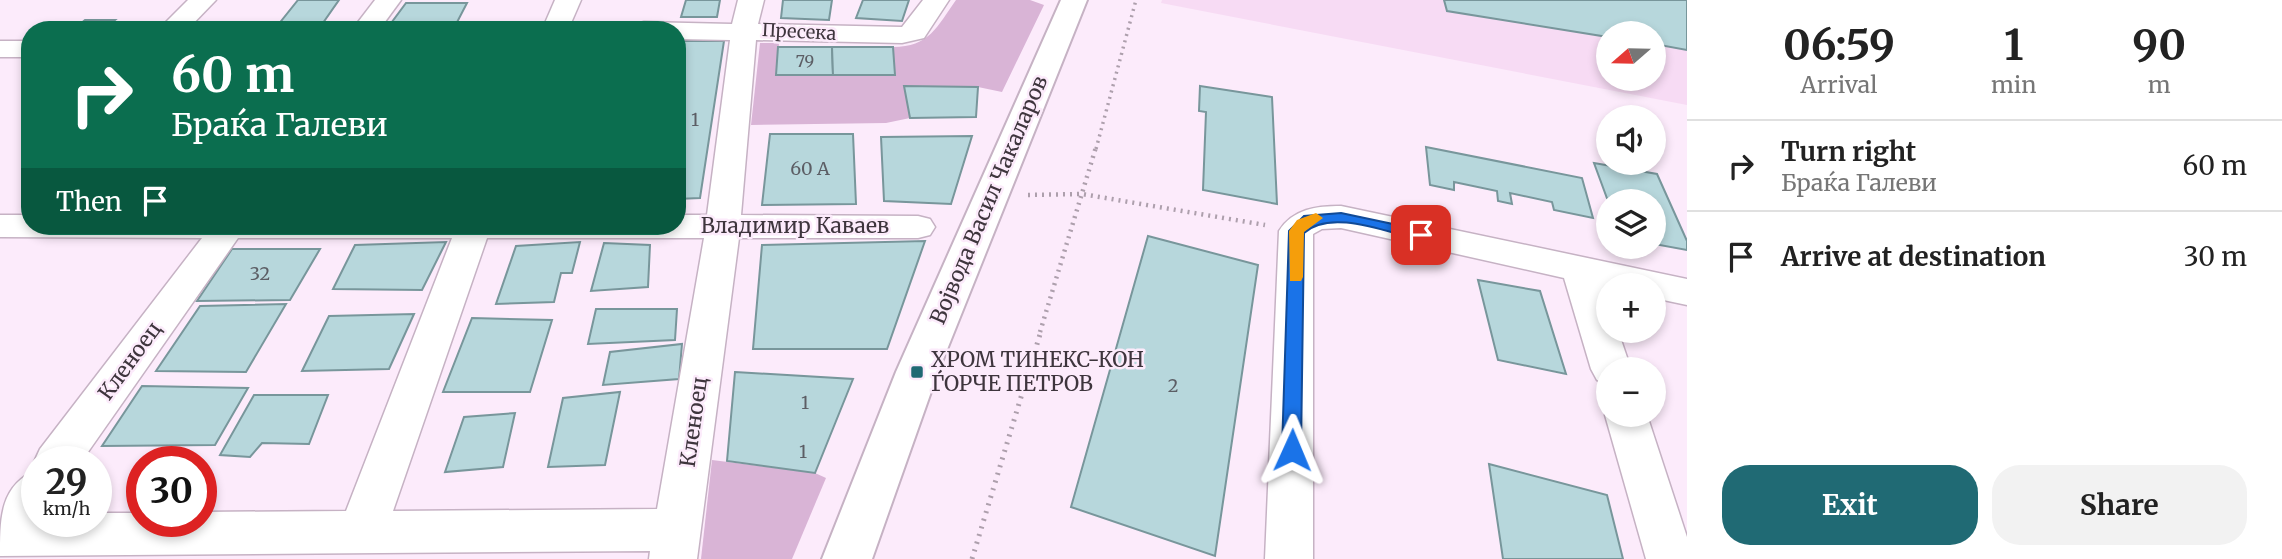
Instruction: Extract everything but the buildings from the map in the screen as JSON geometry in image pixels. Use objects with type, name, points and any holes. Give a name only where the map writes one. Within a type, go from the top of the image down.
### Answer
[{"type":"street","points":[[181,21],[203,0]]},
{"type":"street","points":[[372,21],[388,0]]},
{"type":"street","points":[[559,21],[568,0]]},
{"type":"street","name":"Кленоец","points":[[1,535],[362,532],[675,545],[723,226],[744,30],[751,0]]},
{"type":"street","name":"Пресека","points":[[686,30],[902,36],[915,32],[936,0]]},
{"type":"street","name":"Војвода Васил Чакаларов","points":[[847,559],[917,372],[1074,0]]},
{"type":"street","points":[[0,50],[21,49]]},
{"type":"street","points":[[1289,559],[1296,231],[1310,219],[1341,217],[1687,292]]},
{"type":"street","name":"Владимир Каваев","points":[[0,226],[21,226]]},
{"type":"street","name":"Владимир Каваев","points":[[686,226],[918,227]]},
{"type":"street","name":"Кленоец","points":[[68,446],[222,235]]},
{"type":"street","points":[[362,532],[471,235]]},
{"type":"street","points":[[1580,270],[1607,357]]},
{"type":"street","points":[[1630,427],[1671,559]]},
{"type":"street","name":"Кленоец","points":[[1,535],[21,509]]},
{"type":"path","points":[[972,559],[1082,194],[1136,0]]},
{"type":"path","points":[[989,198],[1054,192],[1082,194],[1190,210],[1296,231]]},
{"type":"shaded area","points":[[956,0],[1030,0],[1044,5],[1002,92],[978,87],[904,86],[910,118],[886,123],[751,125],[760,43],[779,43],[777,75],[895,75],[893,47],[915,43],[931,34]]},
{"type":"shaded area","points":[[1162,0],[1687,0],[1687,105],[1615,91],[1666,91],[1666,21],[1596,21],[1596,87],[1161,3]]},
{"type":"shaded area","points":[[712,460],[815,473],[826,478],[792,559],[701,559]]},
{"type":"slow traffic","points":[[1295,277],[1296,231],[1310,219],[1316,218]]},
{"type":"place","name":"ХРОМ ТИНЕКС-КОН ЃОРЧЕ ПЕТРОВ","points":[[917,372]]},
{"type":"route","points":[[1292,450],[1296,231],[1310,219],[1341,217],[1421,235]]}]
